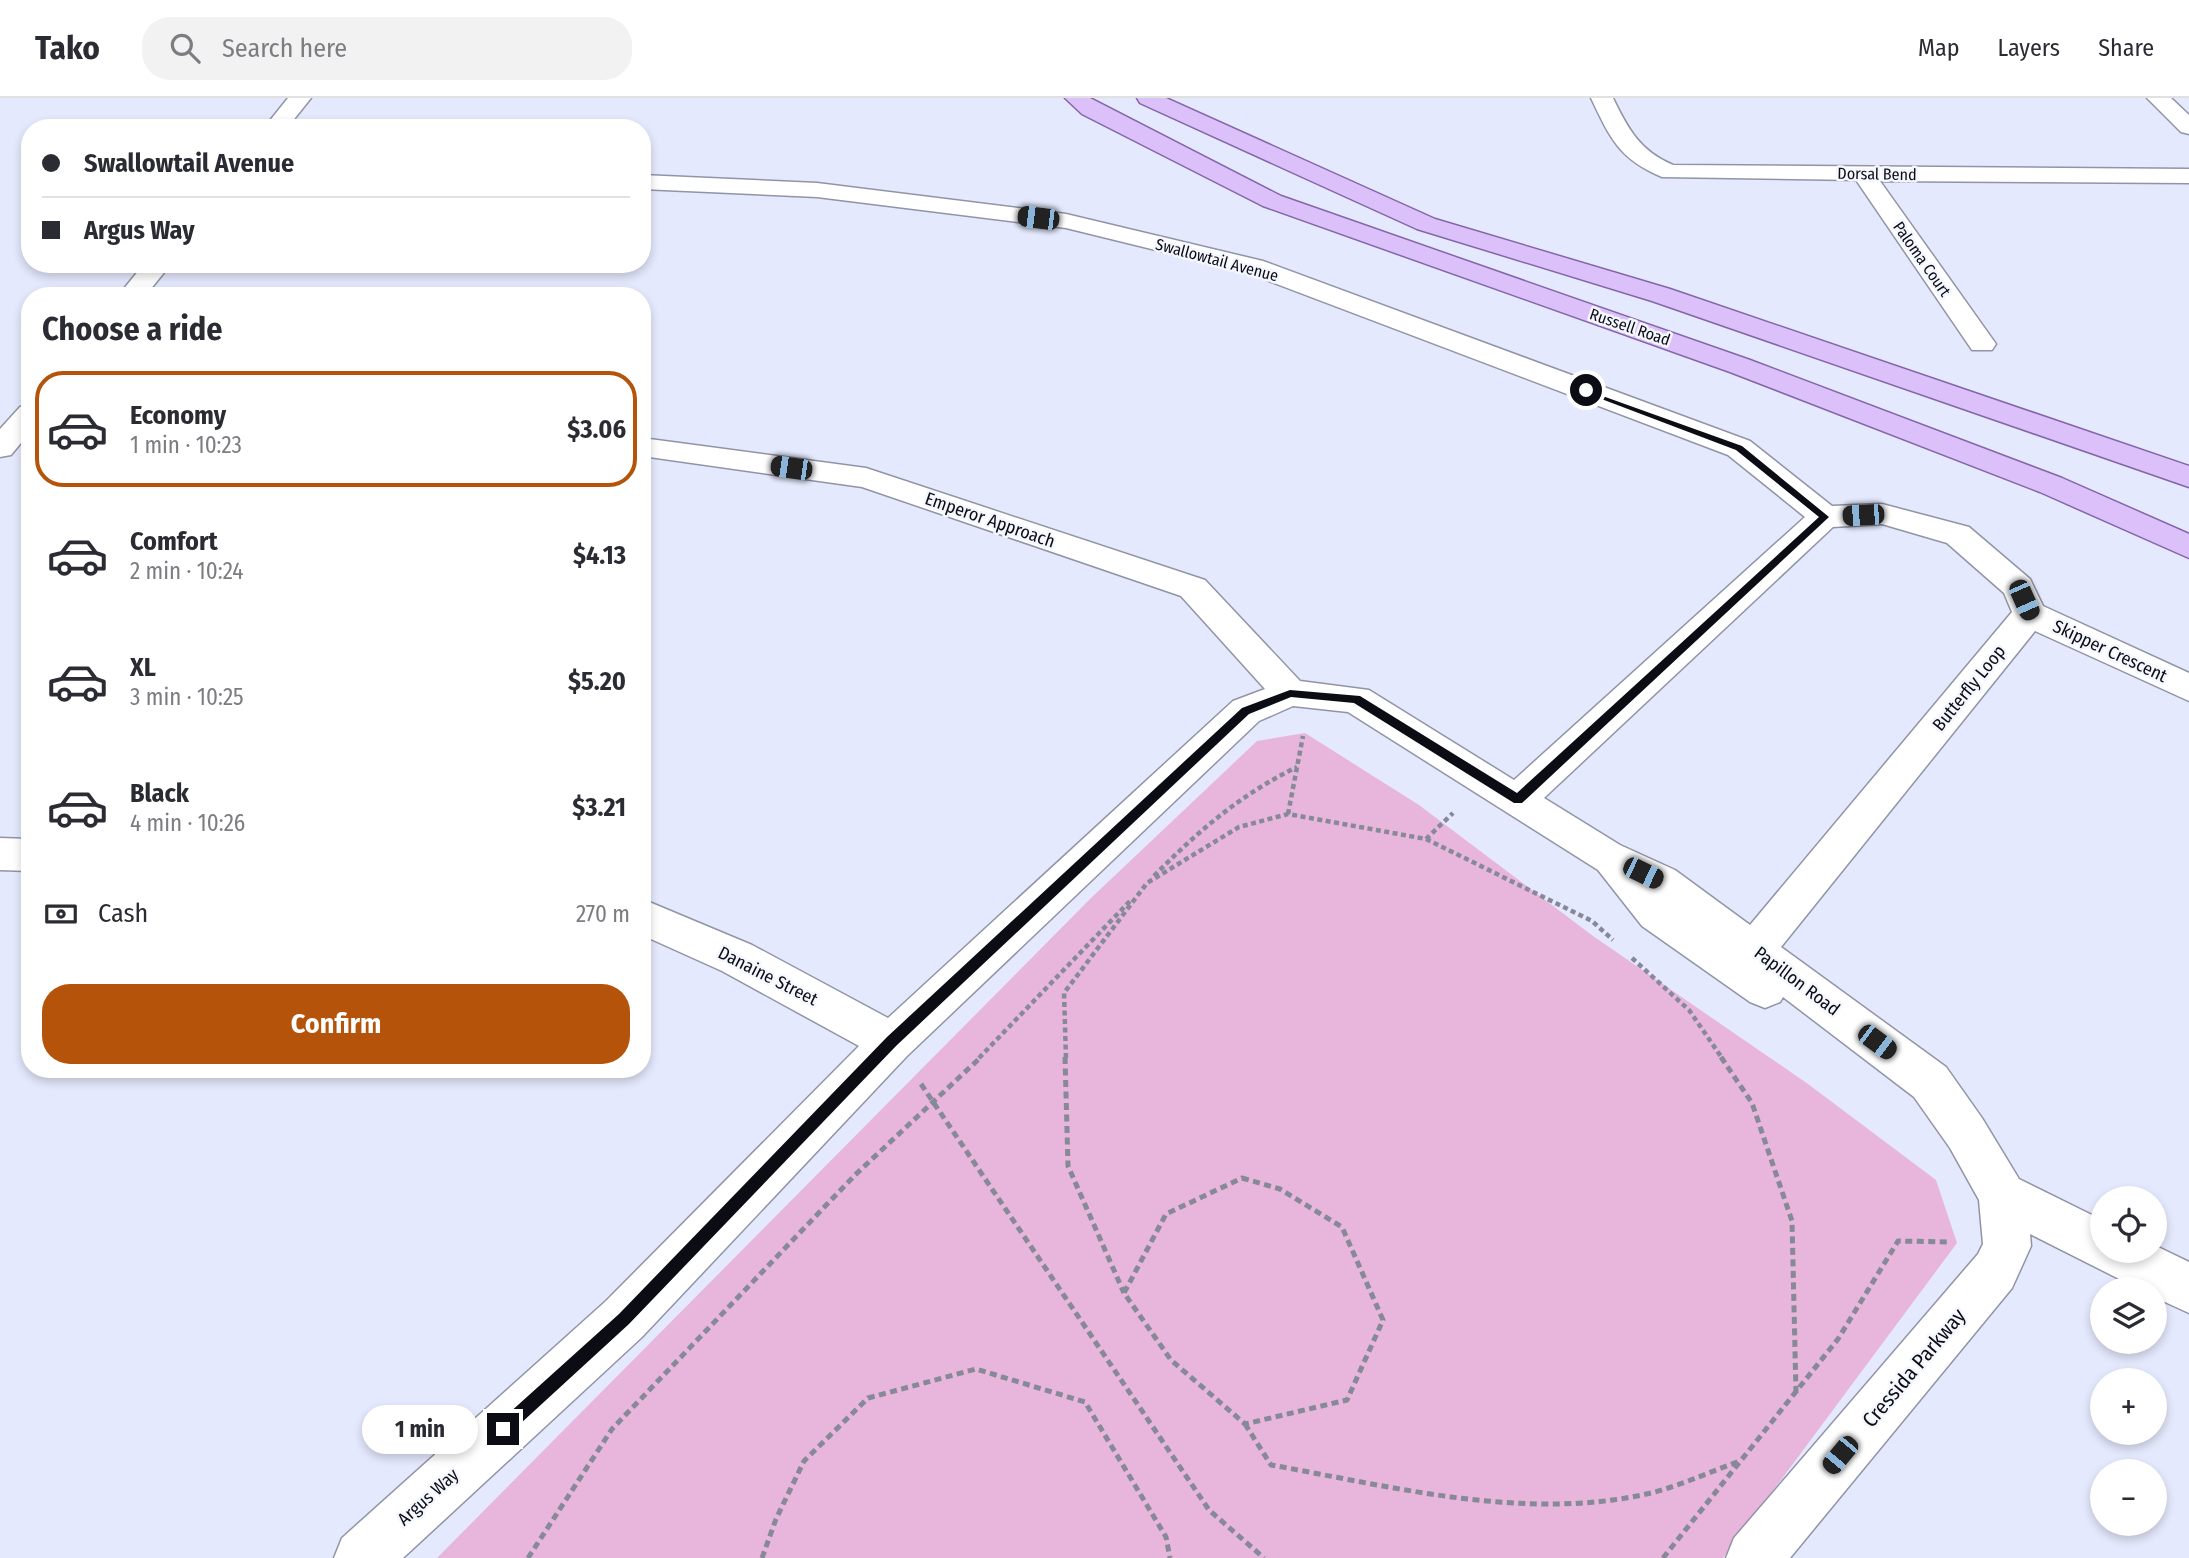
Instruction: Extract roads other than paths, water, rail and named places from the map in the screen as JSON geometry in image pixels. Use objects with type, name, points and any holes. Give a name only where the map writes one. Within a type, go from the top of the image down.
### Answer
[{"type":"main road","name":"Russell Road","points":[[1076,98],[1090,108],[1272,201],[1766,376],[2051,485],[2189,547]]},
{"type":"main road","points":[[1148,98],[1426,224],[1661,295],[2189,477]]},
{"type":"street","points":[[282,119],[300,98]]},
{"type":"street","name":"Dorsal Bend","points":[[1602,98],[1625,145],[1644,162],[1670,172],[2189,176]]},
{"type":"street","points":[[2158,98],[2189,127]]},
{"type":"street","name":"Paloma Court","points":[[1863,174],[1982,344]]},
{"type":"street","name":"Swallowtail Avenue","points":[[651,182],[817,190],[1066,221],[1254,266],[1739,448],[1825,517]]},
{"type":"street","points":[[139,287],[150,273]]},
{"type":"street","points":[[8,445],[21,426]]},
{"type":"street","name":"Emperor Approach","points":[[651,448],[866,478],[1193,588],[1301,694]]},
{"type":"street","points":[[1518,799],[1825,517],[1882,514],[1958,535],[2018,587],[2030,614]]},
{"type":"street","name":"Skipper Crescent","points":[[2030,614],[2189,688]]},
{"type":"street","name":"Butterfly Loop","points":[[1755,950],[2030,614]]},
{"type":"street","name":"Papillon Road","points":[[1301,694],[1356,699],[1606,856],[1661,882],[1930,1082],[1966,1133],[2002,1195]]},
{"type":"street","name":"Argus Way","points":[[362,1558],[624,1319],[891,1042],[1246,711],[1301,694]]},
{"type":"street","points":[[0,854],[21,855]]},
{"type":"street","name":"Papillon Road","points":[[1606,856],[1656,914],[1819,1025],[1915,1099],[1966,1133]]},
{"type":"street","name":"Danaine Street","points":[[651,920],[737,958],[891,1042]]},
{"type":"street","points":[[2002,1195],[2090,1239]]},
{"type":"street","name":"Cressida Parkway","points":[[1754,1558],[1995,1271],[2007,1246],[2002,1195]]},
{"type":"street","points":[[2139,1263],[2189,1288]]}]
